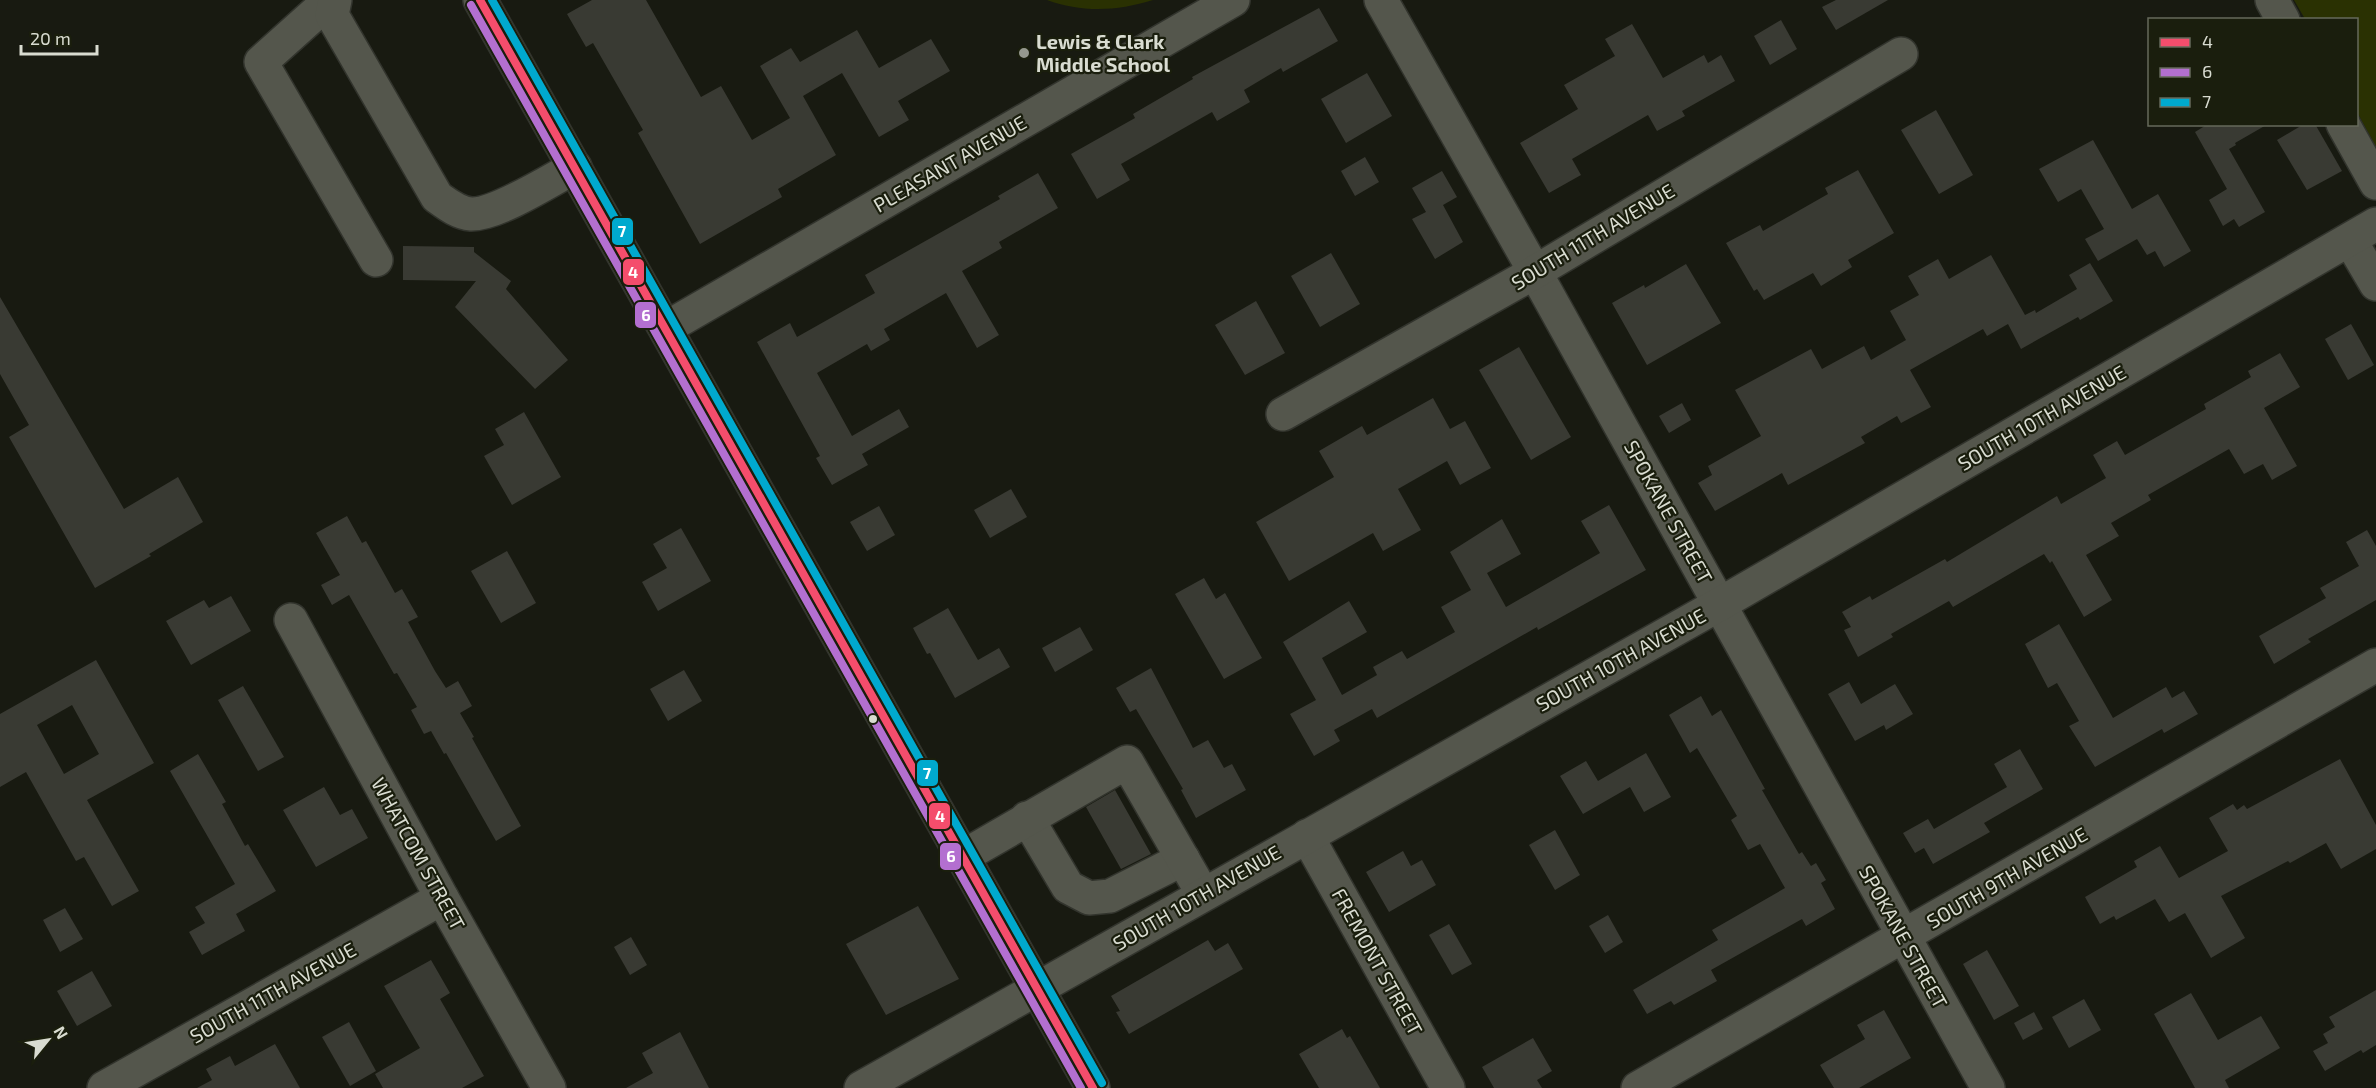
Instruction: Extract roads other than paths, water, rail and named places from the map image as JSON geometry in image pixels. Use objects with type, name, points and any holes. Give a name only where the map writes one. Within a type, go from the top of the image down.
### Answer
[{"type":"main road","points":[[480,0],[1093,1088]]},
{"type":"street","points":[[333,0],[332,15],[437,197],[458,211],[472,214],[501,206],[575,167]]},
{"type":"street","points":[[333,0],[261,62],[376,260]]},
{"type":"street","name":"PLEASANT AVENUE","points":[[666,328],[1233,0]]},
{"type":"street","name":"SPOKANE STREET","points":[[1381,0],[1535,272],[1988,1088]]},
{"type":"street","points":[[2272,0],[2282,18]]},
{"type":"street","name":"SOUTH 11TH AVENUE","points":[[1283,414],[1535,272],[1901,54]]},
{"type":"street","points":[[2344,126],[2376,183]]},
{"type":"street","points":[[2363,232],[2376,284]]},
{"type":"street","name":"SOUTH 10TH AVENUE","points":[[861,1088],[1720,604],[2363,232]]},
{"type":"street","name":"WHATCOM STREET","points":[[291,620],[442,898],[549,1088]]},
{"type":"street","name":"SOUTH 9TH AVENUE","points":[[1638,1088],[2376,665]]},
{"type":"street","points":[[964,856],[1126,762],[1203,894]]},
{"type":"street","points":[[1027,818],[1068,887],[1089,898],[1110,896],[1183,859]]},
{"type":"street","name":"FREMONT STREET","points":[[1307,836],[1448,1088]]},
{"type":"street","name":"SOUTH 11TH AVENUE","points":[[104,1088],[442,898]]},
{"type":"place","name":"Lewis & Clark Middle School","points":[[1024,53]]}]
